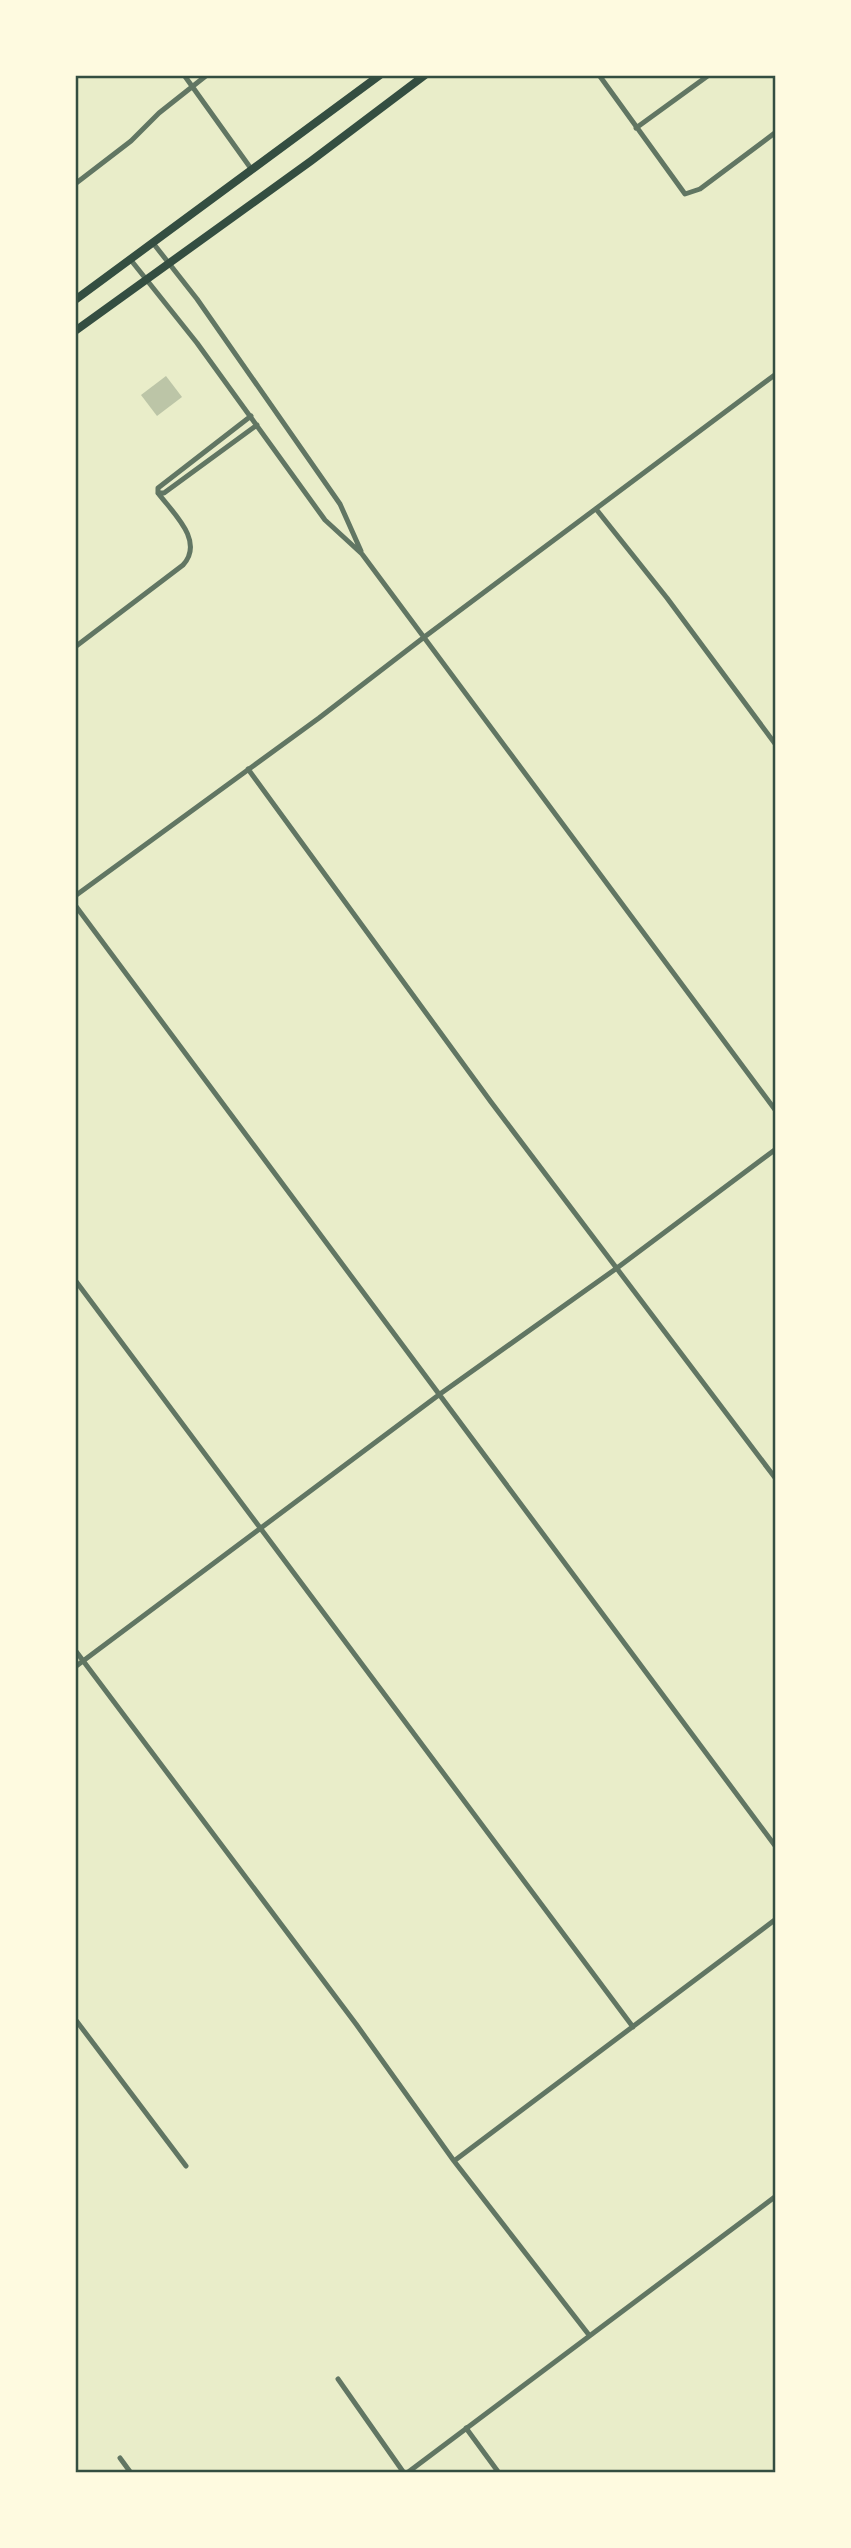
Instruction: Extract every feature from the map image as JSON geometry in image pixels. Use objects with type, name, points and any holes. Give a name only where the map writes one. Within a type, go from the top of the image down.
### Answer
[{"type":"highway","points":[[75,300],[380,75]]},
{"type":"highway","points":[[412,85],[418,75]]},
{"type":"highway","points":[[75,331],[311,161],[425,75]]},
{"type":"street","points":[[184,75],[252,170]]},
{"type":"street","points":[[75,184],[131,141],[159,113],[206,75]]},
{"type":"street","points":[[599,75],[681,191],[688,194],[700,189],[776,132]]},
{"type":"street","points":[[636,128],[709,75]]},
{"type":"street","points":[[153,243],[197,299],[340,504],[362,554]]},
{"type":"street","points":[[130,260],[197,343],[325,520],[362,554],[776,1111]]},
{"type":"street","points":[[75,896],[320,718],[776,374]]},
{"type":"street","points":[[75,647],[183,565],[189,557],[192,544],[158,493],[158,488],[251,416]]},
{"type":"street","points":[[158,493],[164,494],[257,425]]},
{"type":"street","points":[[596,509],[667,598],[776,745]]},
{"type":"street","points":[[248,769],[483,1091],[776,1479]]},
{"type":"street","points":[[75,905],[776,1847]]},
{"type":"street","points":[[75,1667],[440,1394],[617,1268],[776,1149]]},
{"type":"street","points":[[75,1280],[633,2027]]},
{"type":"street","points":[[75,1650],[158,1757],[454,2161],[589,2335]]},
{"type":"street","points":[[454,2161],[776,1919]]},
{"type":"street","points":[[75,2019],[186,2166]]},
{"type":"street","points":[[338,2379],[405,2473],[776,2196]]},
{"type":"street","points":[[466,2428],[499,2473]]},
{"type":"street","points":[[120,2458],[131,2473]]},
{"type":"building","points":[[166,376],[182,397],[157,416],[141,395]]}]
